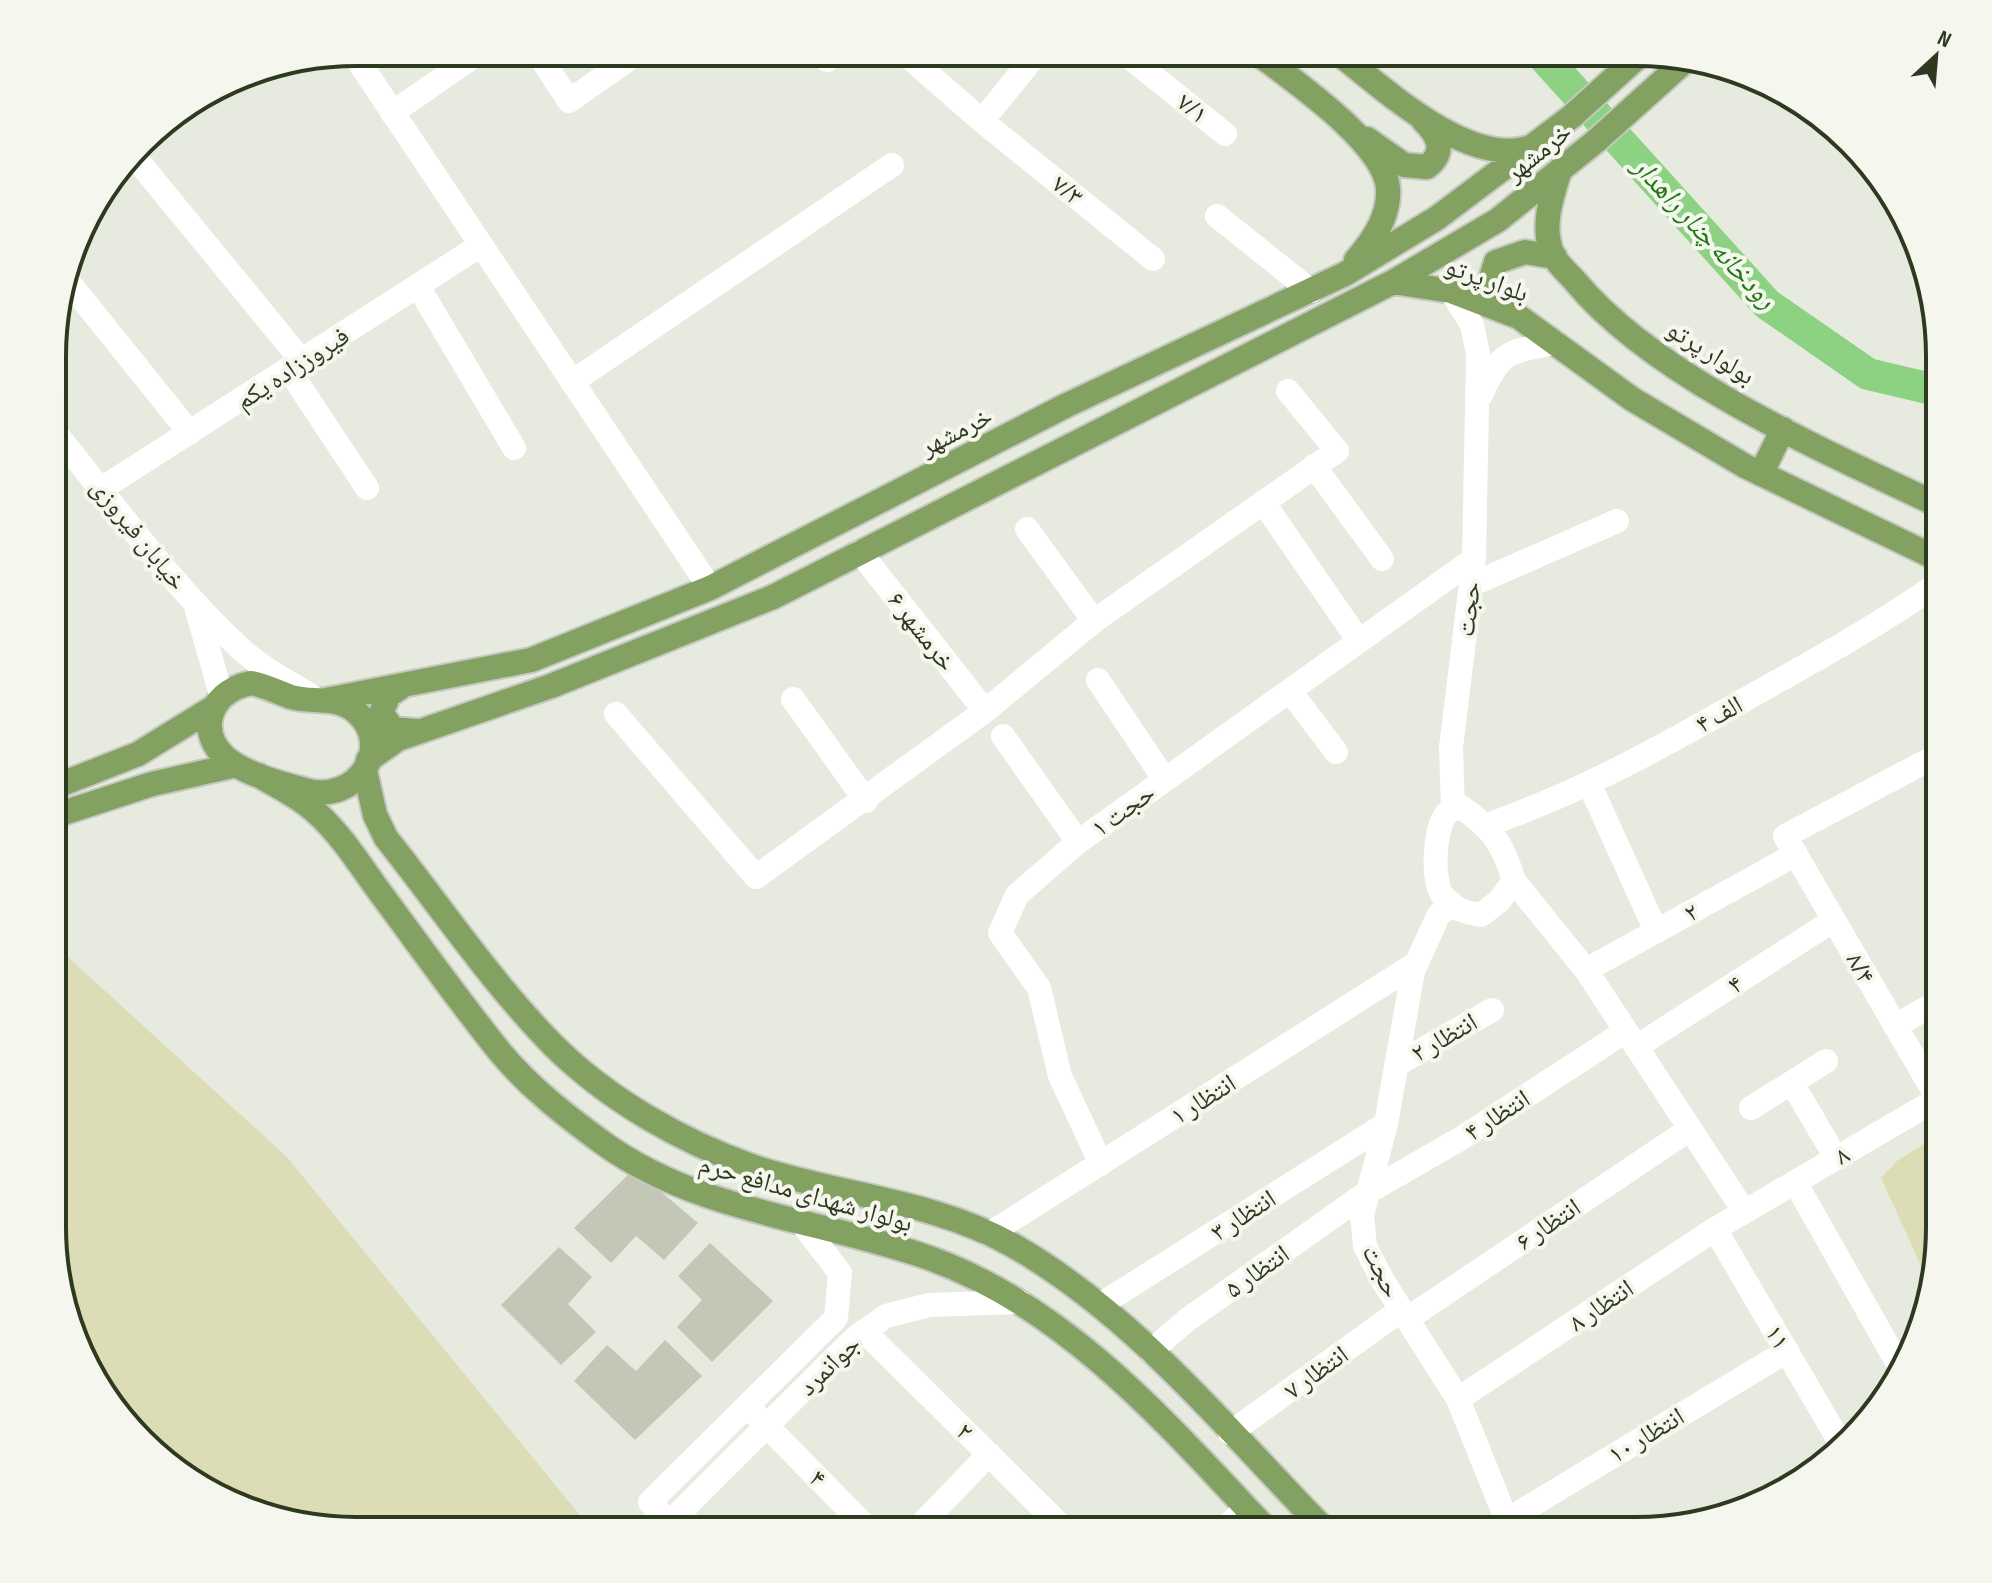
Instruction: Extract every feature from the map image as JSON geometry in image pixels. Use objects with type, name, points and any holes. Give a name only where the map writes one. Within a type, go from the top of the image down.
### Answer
[{"type":"main road","points":[[1274,66],[1404,165],[1427,167],[1437,156],[1439,139],[1406,104]]},
{"type":"main road","points":[[1356,66],[1458,139],[1497,150],[1530,147]]},
{"type":"main road","name":"خرمشهر","points":[[322,700],[400,688],[531,660],[710,588],[1075,401],[1345,274],[1437,218],[1571,117],[1629,66]]},
{"type":"main road","name":"خرمشهر","points":[[247,770],[306,791],[330,793],[352,786],[367,766],[398,739],[551,686],[773,597],[1092,432],[1393,282],[1498,220],[1596,141],[1677,69]]},
{"type":"main road","points":[[1345,274],[1373,241],[1387,205],[1388,185],[1358,133]]},
{"type":"main road","name":"بولوار پرتو","points":[[1560,170],[1547,211],[1555,257],[1598,309],[1684,373],[1783,429],[1926,499]]},
{"type":"main road","points":[[1495,308],[1490,281],[1496,262],[1525,252],[1555,257]]},
{"type":"main road","name":"بلوار پرتو","points":[[1393,282],[1451,291],[1519,317],[1555,343]]},
{"type":"main road","points":[[1555,343],[1632,399],[1761,474],[1926,553]]},
{"type":"main road","points":[[1075,401],[1092,432]]},
{"type":"main road","points":[[1761,474],[1783,429]]},
{"type":"main road","points":[[66,782],[138,754],[216,704],[233,688],[251,683],[293,697],[322,700]]},
{"type":"main road","points":[[400,688],[382,705],[381,713],[386,723],[400,731],[422,730]]},
{"type":"main road","name":"بولوار شهدای مدافع حرم","points":[[322,700],[355,711],[364,721],[370,734],[367,766],[375,815],[395,849],[553,1045],[624,1102],[666,1126],[752,1166],[910,1204],[989,1234],[1050,1268],[1100,1305],[1151,1351],[1312,1517]]},
{"type":"main road","points":[[216,704],[209,724],[213,739],[220,753],[247,770]]},
{"type":"main road","points":[[66,812],[152,784],[247,770]]},
{"type":"main road","name":"بولوار شهدای مدافع حرم","points":[[247,770],[318,814],[503,1055],[552,1104],[605,1144],[671,1184],[749,1211],[801,1222],[934,1260],[1020,1302],[1097,1360],[1255,1517]]},
{"type":"main road","points":[[362,868],[361,854],[372,841],[384,842],[395,849]]},
{"type":"street","points":[[361,66],[710,588]]},
{"type":"street","points":[[392,113],[460,66]]},
{"type":"street","points":[[546,66],[569,101],[619,66]]},
{"type":"street","name":"۷/۳","points":[[919,66],[1153,259]]},
{"type":"street","points":[[982,121],[1026,66]]},
{"type":"street","name":"۷/۱","points":[[1140,66],[1225,134]]},
{"type":"street","points":[[139,163],[295,365],[367,488]]},
{"type":"street","points":[[572,382],[892,165]]},
{"type":"street","points":[[1217,216],[1311,291]]},
{"type":"street","name":"فیروززاده یکم","points":[[101,489],[481,245]]},
{"type":"street","points":[[418,286],[514,448]]},
{"type":"street","points":[[74,289],[190,433]]},
{"type":"street","name":"حجت","points":[[1451,291],[1472,325],[1478,354],[1474,559],[1451,747],[1453,810]]},
{"type":"street","points":[[1475,408],[1496,363],[1516,351],[1555,343]]},
{"type":"street","points":[[616,714],[756,877],[866,801],[985,711],[1094,621],[1337,451],[1288,391]]},
{"type":"street","name":"خیابان فیروزی","points":[[66,446],[193,600],[242,651],[322,700]]},
{"type":"street","points":[[1314,466],[1382,559]]},
{"type":"street","points":[[1263,502],[1359,641]]},
{"type":"street","points":[[1471,585],[1617,521]]},
{"type":"street","points":[[1027,529],[1094,621]]},
{"type":"street","name":"خرمشهر ۶","points":[[860,552],[985,711]]},
{"type":"street","name":"حجت ۱","points":[[1101,1164],[1060,1076],[1039,988],[1000,933],[1017,895],[1078,842],[1474,559]]},
{"type":"street","name":"۴ الف","points":[[1487,825],[1639,759],[1886,620],[1926,592]]},
{"type":"street","points":[[193,600],[216,704]]},
{"type":"street","points":[[1098,680],[1165,780]]},
{"type":"street","points":[[1290,691],[1336,752]]},
{"type":"street","points":[[793,699],[866,801]]},
{"type":"street","points":[[1003,736],[1078,842]]},
{"type":"street","name":"۲","points":[[1586,970],[1656,931],[1926,762]]},
{"type":"street","points":[[1589,783],[1656,931]]},
{"type":"street","points":[[1514,881],[1499,901],[1481,915],[1459,912],[1440,894],[1435,861],[1439,828],[1448,812],[1461,807],[1487,825],[1505,852],[1514,881],[1586,970],[1744,1211]]},
{"type":"street","name":"۸/۴","points":[[1790,845],[1926,1077]]},
{"type":"street","name":"حجت","points":[[1451,903],[1438,916],[1417,963],[1386,1124],[1362,1215],[1365,1246],[1404,1315],[1458,1399],[1506,1517]]},
{"type":"street","name":"۴","points":[[1631,1039],[1834,920]]},
{"type":"street","name":"انتظار ۱","points":[[989,1234],[1417,963]]},
{"type":"street","points":[[1895,1026],[1926,1008]]},
{"type":"street","name":"انتظار ۲","points":[[1396,1065],[1492,1010]]},
{"type":"street","name":"انتظار ۴","points":[[1366,1193],[1631,1039]]},
{"type":"street","points":[[1751,1108],[1826,1061]]},
{"type":"street","points":[[1792,1083],[1836,1158]]},
{"type":"street","name":"۸","points":[[1744,1211],[1926,1106]]},
{"type":"street","name":"انتظار ۳","points":[[1100,1305],[1386,1124]]},
{"type":"street","name":"انتظار ۶","points":[[1404,1315],[1690,1129]]},
{"type":"street","points":[[1795,1182],[1895,1358]]},
{"type":"street","name":"انتظار ۵","points":[[1151,1351],[1187,1320],[1366,1193]]},
{"type":"street","name":"انتظار ۸","points":[[1458,1399],[1744,1211]]},
{"type":"street","name":"جوانمرد","points":[[664,1517],[650,1502],[836,1318],[840,1273],[801,1222]]},
{"type":"street","name":"۱۱","points":[[1715,1229],[1836,1436]]},
{"type":"street","name":"جوانمرد","points":[[675,1517],[864,1331],[886,1316],[929,1305],[1020,1302]]},
{"type":"street","name":"انتظار ۷","points":[[1230,1433],[1404,1315]]},
{"type":"street","name":"۲","points":[[864,1331],[1052,1517]]},
{"type":"street","name":"انتظار ۱۰","points":[[1522,1517],[1787,1351]]},
{"type":"street","name":"۴","points":[[748,1407],[856,1517]]},
{"type":"street","points":[[928,1517],[989,1454]]},
{"type":"street","points":[[1236,1517],[1246,1507]]},
{"type":"street","name":"جوانمرد","points":[[679,1513],[683,1517]]},
{"type":"green space","points":[[66,955],[286,1156],[581,1517],[356,1517],[318,1515],[281,1507],[245,1495],[211,1478],[165,1445],[138,1418],[105,1372],[88,1338],[68,1265]]},
{"type":"green space","points":[[1926,1143],[1923,1270],[1881,1178],[1898,1160]]},
{"type":"building","points":[[634,1169],[698,1223],[664,1260],[636,1236],[611,1263],[574,1228]]},
{"type":"building","points":[[710,1243],[773,1301],[712,1362],[677,1327],[702,1300],[678,1276]]},
{"type":"building","points":[[559,1247],[592,1277],[568,1304],[596,1332],[561,1365],[501,1305]]},
{"type":"building","points":[[665,1340],[702,1376],[635,1440],[574,1381],[607,1345],[636,1371]]},
{"type":"waterway","name":"رودخانه چنار راهدار","points":[[1552,66],[1767,304],[1868,374],[1926,388]]}]
